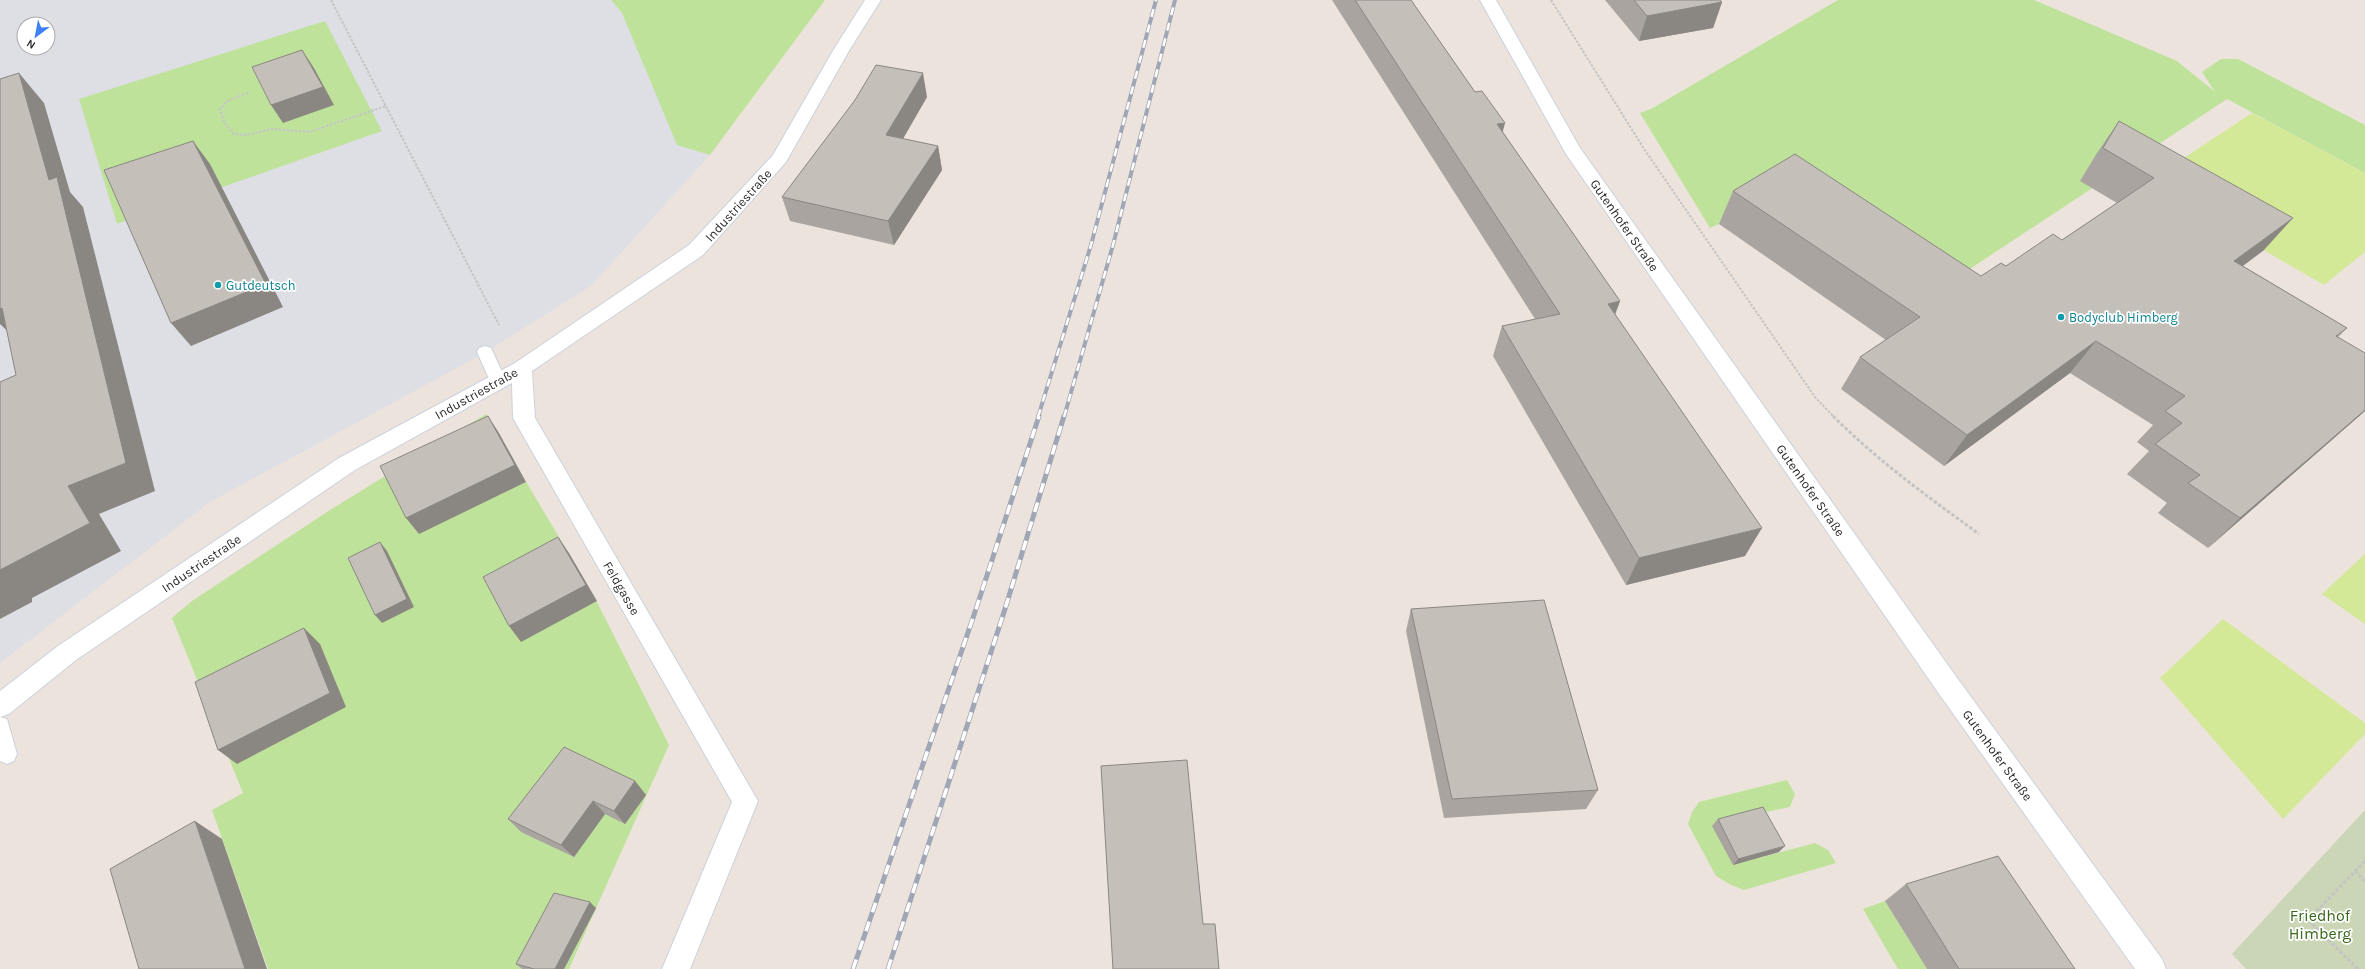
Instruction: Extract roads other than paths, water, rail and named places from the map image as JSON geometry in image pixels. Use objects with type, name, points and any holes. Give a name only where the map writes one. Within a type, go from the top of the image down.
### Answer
[{"type":"street","name":"Industriestraße","points":[[0,706],[67,653],[347,464],[522,368],[696,250],[780,158],[842,49],[873,0]]},
{"type":"street","name":"Gutenhofer Straße","points":[[1488,0],[1572,150],[1946,683],[2152,969]]},
{"type":"street","name":"Feldgasse","points":[[522,368],[524,418],[745,801],[676,969]]},
{"type":"lane","points":[[485,352],[498,381]]},
{"type":"lane","points":[[0,726],[7,754]]},
{"type":"railway","points":[[1038,417],[1091,245],[1156,0]]},
{"type":"railway","points":[[1064,417],[1113,245],[1175,0]]},
{"type":"railway","points":[[853,969],[976,609],[1039,416]]},
{"type":"railway","points":[[888,969],[1005,609],[1064,416]]},
{"type":"place","name":"Gutdeutsch","points":[[218,285]]},
{"type":"place","name":"Bodyclub Himberg","points":[[2061,317]]},
{"type":"park label","name":"Friedhof Himberg","points":[[2320,924]]}]
